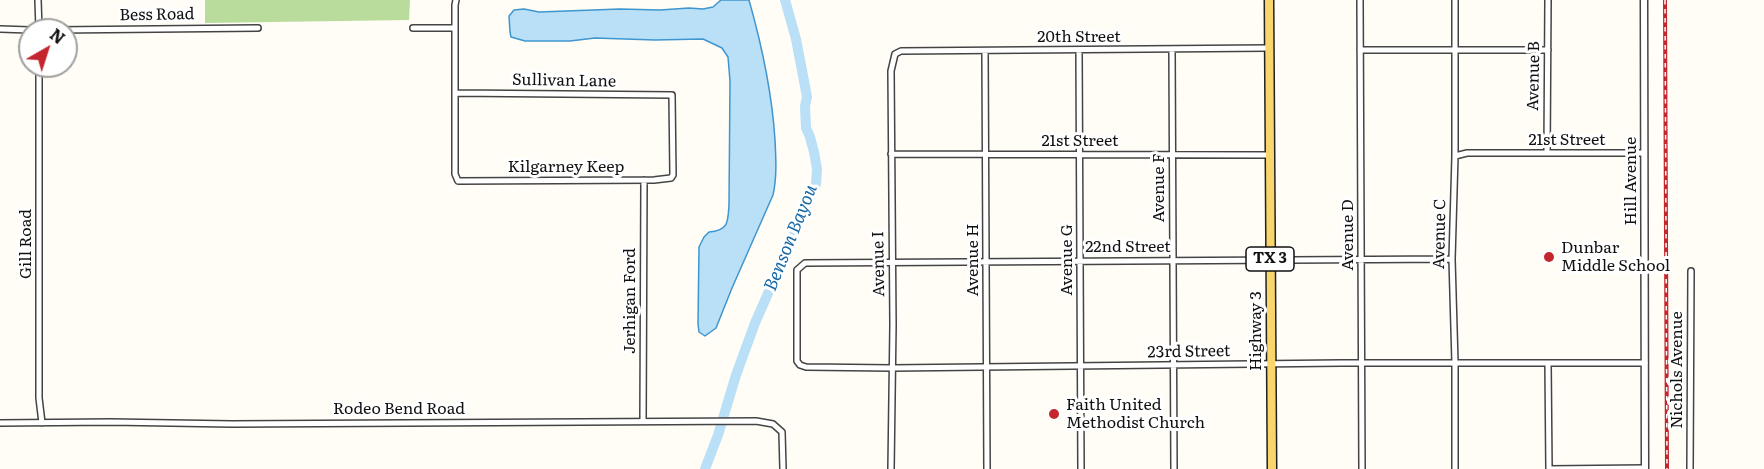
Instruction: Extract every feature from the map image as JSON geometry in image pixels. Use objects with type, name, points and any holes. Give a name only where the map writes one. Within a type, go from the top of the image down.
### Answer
[{"type":"main road","name":"TX 3","points":[[1268,48],[1269,0]]},
{"type":"main road","name":"Highway 3","points":[[1268,48],[1272,469]]},
{"type":"street","points":[[38,0],[39,18]]},
{"type":"street","points":[[455,93],[456,0]]},
{"type":"street","name":"Avenue D","points":[[1360,0],[1362,469]]},
{"type":"street","name":"Avenue C","points":[[1455,0],[1455,156],[1452,259],[1455,469]]},
{"type":"street","name":"Avenue B","points":[[1547,153],[1548,0]]},
{"type":"street","name":"Hill Avenue","points":[[1644,0],[1645,469]]},
{"type":"street","name":"Bess Road","points":[[78,30],[258,28]]},
{"type":"street","points":[[413,28],[455,28]]},
{"type":"street","points":[[0,30],[18,30]]},
{"type":"street","name":"20th Street","points":[[893,59],[895,54],[901,51],[1268,48]]},
{"type":"street","name":"Avenue F","points":[[1173,50],[1174,469]]},
{"type":"street","points":[[1360,50],[1548,50]]},
{"type":"street","name":"Avenue H","points":[[985,51],[987,469]]},
{"type":"street","name":"Avenue G","points":[[1079,51],[1081,469]]},
{"type":"street","name":"Avenue I","points":[[891,469],[891,71],[893,59]]},
{"type":"street","name":"Gill Road","points":[[39,78],[39,398],[42,423]]},
{"type":"street","name":"Sullivan Lane","points":[[455,93],[672,95],[673,175]]},
{"type":"street","name":"Kilgarney Keep","points":[[455,93],[458,181],[644,180],[671,178],[673,175]]},
{"type":"street","name":"21st Street","points":[[1455,156],[1467,153],[1644,153]]},
{"type":"street","name":"21st Street","points":[[891,154],[1270,155]]},
{"type":"street","name":"Jerhigan Ford","points":[[643,421],[644,180]]},
{"type":"street","name":"22nd Street","points":[[806,367],[797,361],[797,270],[805,263],[1452,259]]},
{"type":"street","name":"Nichols Avenue","points":[[1690,469],[1691,271]]},
{"type":"street","points":[[1548,363],[1549,469],[1645,469]]},
{"type":"street","name":"23rd Street","points":[[806,367],[1645,363]]},
{"type":"street","name":"Rodeo Bend Road","points":[[0,423],[756,421],[772,424],[782,432],[783,469]]},
{"type":"green space","points":[[205,0],[410,0],[409,20],[205,23]]},
{"type":"water","points":[[721,0],[749,0],[769,87],[774,122],[776,175],[773,195],[716,328],[705,336],[699,332],[698,324],[699,247],[709,232],[724,227],[728,215],[730,81],[728,57],[722,48],[703,39],[595,38],[570,41],[525,41],[511,37],[509,16],[514,10],[524,9],[539,12],[703,9],[713,7]]},
{"type":"waterway","name":"Benson Bayou","points":[[705,469],[755,323],[816,184],[817,169],[814,152],[806,128],[807,97],[796,39],[785,0]]},
{"type":"railway","points":[[1665,0],[1667,469]]},
{"type":"place","name":"Dunbar Middle School","points":[[1549,257]]},
{"type":"place","name":"Faith United Methodist Church","points":[[1054,414]]}]
